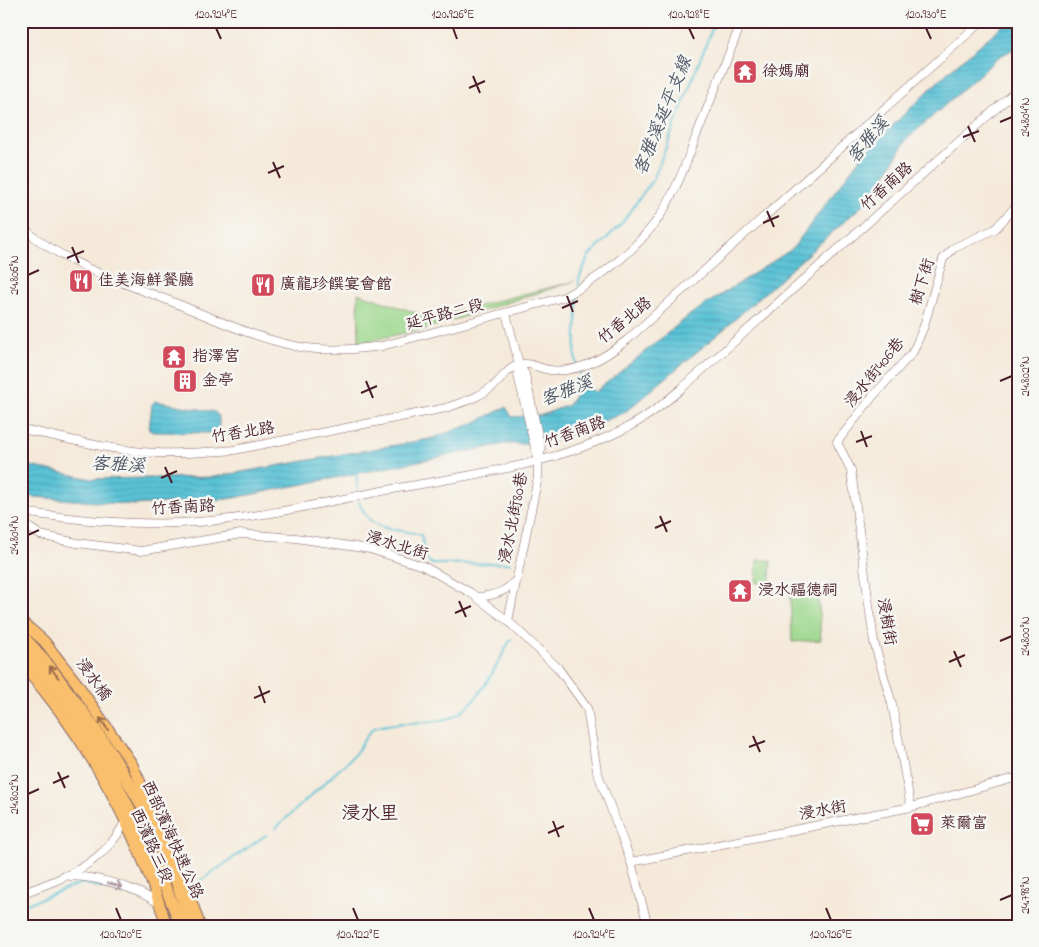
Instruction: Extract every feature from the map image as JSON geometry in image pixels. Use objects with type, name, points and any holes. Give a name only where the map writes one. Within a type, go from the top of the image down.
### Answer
[{"type":"highway","name":"浸水橋","points":[[21,635],[36,649],[66,689],[118,772]]},
{"type":"highway","points":[[21,650],[118,772]]},
{"type":"highway","name":"西部濱海快速公路","points":[[118,772],[180,926]]},
{"type":"highway","name":"西部濱海快速公路","points":[[118,772],[156,835],[191,926]]},
{"type":"main road","name":"浸水橋","points":[[21,621],[44,641],[55,655],[118,772]]},
{"type":"main road","points":[[21,664],[118,772]]},
{"type":"main road","name":"西濱路三段","points":[[118,772],[125,822],[142,857],[168,926]]},
{"type":"main road","name":"西濱路三段","points":[[118,772],[183,876],[200,926]]},
{"type":"street","name":"延平路二段","points":[[21,226],[38,242],[84,266],[233,326],[295,346],[351,350],[382,346],[564,297],[591,283],[629,251],[655,222],[670,198],[686,162],[742,21]]},
{"type":"street","name":"竹香北路","points":[[21,429],[115,448],[156,453],[198,453],[234,450],[446,408],[474,398],[490,389],[511,368],[520,364],[531,363],[552,371],[569,370],[586,365],[614,350],[627,340],[982,21]]},
{"type":"street","name":"竹香南路","points":[[21,512],[116,523],[179,523],[218,520],[338,500],[538,461],[622,430],[657,410],[1018,89]]},
{"type":"street","name":"樹下街","points":[[926,318],[943,259],[954,248],[995,230],[1018,204]]},
{"type":"street","points":[[506,313],[520,364]]},
{"type":"street","name":"浸水街406巷","points":[[837,442],[873,396],[913,352],[926,318]]},
{"type":"street","name":"浸水北街80巷","points":[[508,621],[538,477],[537,450],[520,364]]},
{"type":"street","name":"浸樹街","points":[[837,442],[851,470],[874,642],[892,704],[911,807]]},
{"type":"street","name":"浸水北街","points":[[21,522],[40,535],[77,543],[141,551],[241,534],[296,538],[370,549],[422,566],[477,598],[508,621],[558,668],[587,708],[597,771],[631,862],[648,926]]},
{"type":"street","name":"浸水北街80巷","points":[[477,598],[510,588],[516,580]]},
{"type":"street","name":"浸水街","points":[[631,862],[911,807],[1018,777]]},
{"type":"street","points":[[21,894],[68,876],[92,863],[115,840],[125,822]]},
{"type":"street","points":[[68,876],[85,876],[144,893],[160,904]]},
{"type":"green space","points":[[575,281],[428,328],[359,343],[358,293],[431,318]]},
{"type":"green space","points":[[757,560],[771,560],[770,583],[756,583]]},
{"type":"green space","points":[[818,592],[821,640],[792,642],[790,594]]},
{"type":"water","name":"客雅溪","points":[[1008,21],[1018,21],[1018,47],[1000,56],[906,140],[873,196],[723,330],[624,413],[546,444],[505,444],[229,499],[135,505],[21,496],[21,464],[92,479],[213,477],[430,439],[474,423],[506,407],[512,417],[542,415],[568,405],[582,384],[595,392],[691,314],[792,249],[864,153],[949,71]]},
{"type":"water","points":[[155,401],[215,412],[219,416],[219,428],[211,433],[152,432],[149,429],[152,404]]},
{"type":"waterway","name":"客雅溪延平支線","points":[[579,286],[579,279],[588,257],[621,224],[654,178],[715,21]]},
{"type":"waterway","name":"客雅溪延平支線","points":[[577,366],[575,355],[578,291]]},
{"type":"waterway","name":"客雅溪延平支線","points":[[579,371],[582,385]]},
{"type":"waterway","points":[[356,472],[358,490]]},
{"type":"waterway","points":[[359,502],[364,513],[377,525],[421,535],[426,559],[432,564],[510,563]]},
{"type":"waterway","points":[[275,829],[353,756],[374,728],[392,724],[447,719],[458,714],[468,706],[493,673],[511,639]]},
{"type":"waterway","points":[[200,881],[266,835]]},
{"type":"waterway","points":[[21,906],[82,883],[140,897]]},
{"type":"place","name":"徐媽廟","points":[[745,72]]},
{"type":"place","name":"佳美海鮮餐廳","points":[[81,281]]},
{"type":"place","name":"廣龍珍饌宴會館","points":[[263,285]]},
{"type":"place","name":"指澤宮","points":[[174,357]]},
{"type":"place","name":"金亭","points":[[185,381]]},
{"type":"place","name":"浸水福德祠","points":[[740,591]]},
{"type":"place","name":"萊爾富","points":[[922,824]]},
{"type":"district","name":"浸水里","points":[[370,814]]}]
